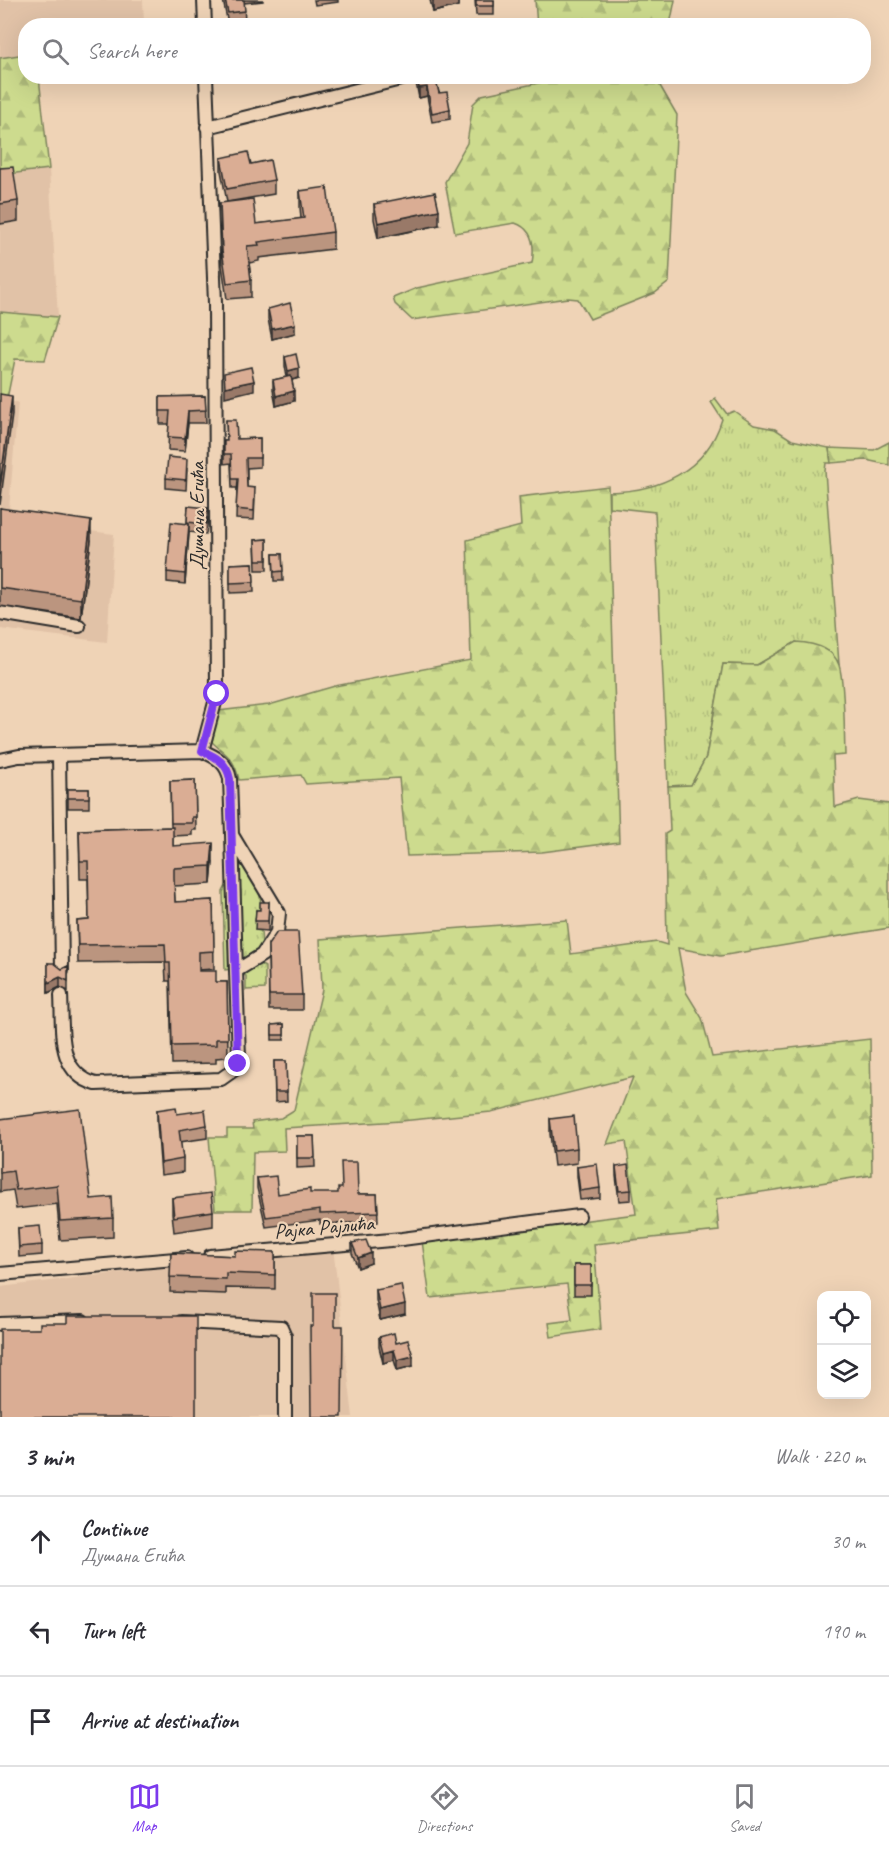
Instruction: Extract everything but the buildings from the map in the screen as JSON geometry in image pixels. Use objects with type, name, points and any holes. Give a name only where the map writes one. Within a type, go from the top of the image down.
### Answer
[{"type":"street","points":[[204,0],[205,18]]},
{"type":"street","name":"Душана Егића","points":[[202,751],[217,694],[215,303],[206,84]]},
{"type":"street","points":[[207,127],[381,84]]},
{"type":"street","points":[[0,613],[79,626]]},
{"type":"street","points":[[0,760],[59,755],[202,751],[220,760],[228,772],[239,1057],[231,1073],[216,1079],[96,1084],[80,1077],[65,1056],[61,995]]},
{"type":"street","points":[[59,755],[62,970]]},
{"type":"street","points":[[232,835],[279,913],[277,932],[262,955],[236,971]]},
{"type":"street","name":"Рајка Рајлића","points":[[0,1274],[328,1246],[579,1216]]},
{"type":"street","points":[[0,1324],[95,1320]]},
{"type":"street","points":[[166,1321],[276,1324],[281,1327],[285,1336],[285,1417]]},
{"type":"shaded area","points":[[0,0],[143,0],[144,18],[18,18],[18,55],[0,58]]},
{"type":"shaded area","points":[[49,169],[58,317],[0,312],[0,175]]},
{"type":"shaded area","points":[[18,402],[8,521],[114,534],[107,642],[0,629],[0,403]]},
{"type":"shaded area","points":[[333,1247],[353,1417],[0,1417],[0,1287]]},
{"type":"green space","points":[[535,0],[675,0],[671,18],[536,18]]},
{"type":"green space","points":[[18,55],[18,84],[40,84],[49,169],[0,175],[0,58]]},
{"type":"green space","points":[[533,84],[659,84],[677,115],[669,282],[655,293],[590,319],[578,299],[568,298],[412,320],[395,304],[393,298],[417,288],[532,263],[533,244],[529,234],[526,229],[515,223],[455,233],[445,182],[467,143],[473,104],[482,95]]},
{"type":"green space","points":[[0,312],[58,317],[45,360],[15,359],[6,404],[0,403]]},
{"type":"green space","points":[[715,398],[727,414],[734,411],[754,425],[775,429],[792,440],[829,448],[831,463],[826,463],[825,471],[839,664],[828,651],[796,642],[757,665],[723,664],[706,757],[691,785],[668,786],[655,512],[609,507],[609,492],[628,491],[663,482],[693,465],[715,437],[722,419],[711,402]]},
{"type":"green space","points":[[889,442],[889,465],[866,460],[831,463],[829,448],[874,450]]},
{"type":"green space","points":[[608,486],[619,842],[542,852],[407,856],[399,778],[306,784],[301,775],[239,780],[232,762],[212,742],[218,711],[269,705],[335,686],[471,660],[467,540],[521,526],[519,497]]},
{"type":"green space","points":[[796,642],[809,643],[827,650],[836,659],[841,673],[845,755],[833,756],[835,807],[859,800],[889,804],[889,928],[720,956],[678,948],[686,992],[702,1018],[712,1057],[870,1039],[872,1175],[716,1199],[719,1231],[594,1244],[601,1329],[551,1337],[549,1323],[572,1320],[567,1284],[430,1298],[422,1241],[636,1214],[626,1141],[607,1144],[633,1077],[491,1112],[401,1121],[284,1128],[285,1151],[253,1152],[252,1210],[215,1210],[209,1137],[227,1137],[227,1129],[253,1129],[252,1122],[281,1118],[294,1110],[322,990],[320,939],[567,920],[571,954],[657,942],[667,945],[665,834],[670,831],[668,786],[691,785],[706,757],[723,664],[757,665]]},
{"type":"green space","points":[[239,857],[259,891],[261,908],[255,930],[261,931],[262,946],[241,965],[235,861]]},
{"type":"green space","points":[[228,882],[234,969],[225,970],[223,892]]},
{"type":"green space","points":[[258,963],[265,967],[265,989],[246,990],[246,976],[240,974]]},
{"type":"route","points":[[217,694],[202,751],[220,760],[225,765],[230,779],[238,1064]]}]
